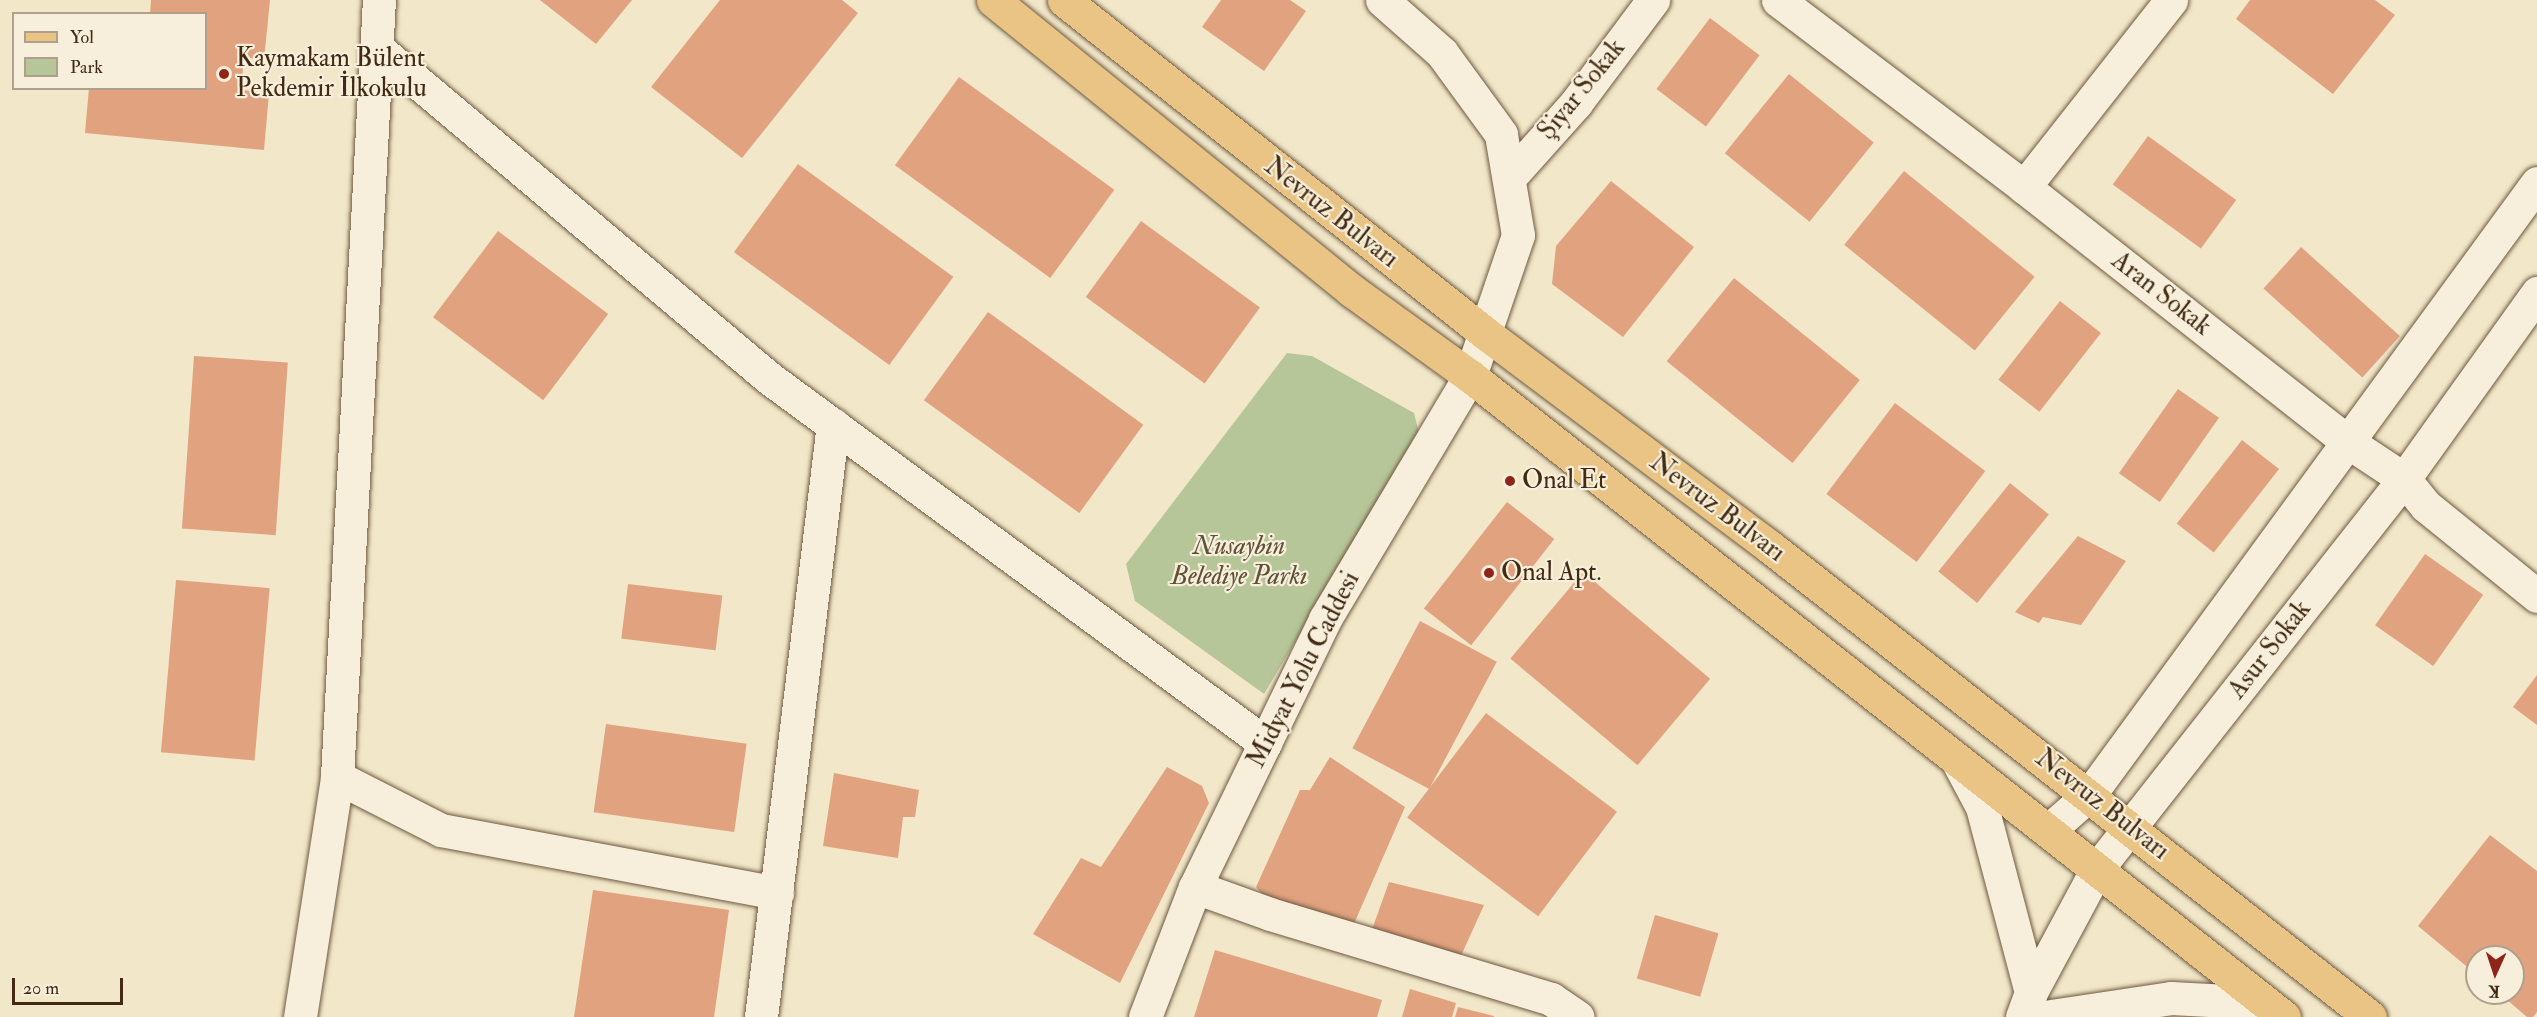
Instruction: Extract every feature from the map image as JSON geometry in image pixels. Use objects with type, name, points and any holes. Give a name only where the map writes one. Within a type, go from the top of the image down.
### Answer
[{"type":"main road","name":"Nevruz Bulvarı","points":[[993,0],[1351,290],[1470,376],[2275,1010]]},
{"type":"main road","name":"Nevruz Bulvarı","points":[[1064,0],[1485,333],[2132,827],[2370,1017]]},
{"type":"street","points":[[300,1017],[337,777],[379,0]]},
{"type":"street","name":"Midyat Yolu Caddesi","points":[[1145,1017],[1195,887],[1326,619],[1470,376],[1518,235],[1501,134],[1442,53],[1382,0]]},
{"type":"street","name":"Şiyar Sokak","points":[[1509,178],[1576,103],[1653,0]]},
{"type":"street","name":"Aran Sokak","points":[[1778,0],[2024,187],[2348,442],[2404,479],[2426,506],[2537,596]]},
{"type":"street","points":[[2024,187],[2171,0]]},
{"type":"street","points":[[376,48],[770,378],[1265,743]]},
{"type":"street","points":[[2048,831],[2090,795],[2537,183]]},
{"type":"street","name":"Asur Sokak","points":[[2032,1009],[2097,869],[2404,479],[2537,293]]},
{"type":"street","points":[[761,1017],[833,424]]},
{"type":"street","points":[[1957,760],[1982,807],[2032,1009],[2171,998],[2275,1010]]},
{"type":"street","points":[[337,777],[441,830],[777,893]]},
{"type":"street","points":[[1195,887],[1270,914],[1551,999],[1578,1017]]},
{"type":"green space","name":"Nusaybin Belediye Parkı","points":[[1287,353],[1312,356],[1414,413],[1419,433],[1264,694],[1135,601],[1126,564]]},
{"type":"building","name":"Kaymakam Bülent Pekdemir İlkokulu","points":[[151,0],[270,0],[264,60],[244,57],[241,90],[269,93],[264,150],[85,133],[89,90],[207,90],[207,12],[150,12]]},
{"type":"building","points":[[540,0],[632,0],[596,44]]},
{"type":"building","points":[[720,0],[842,0],[858,13],[742,158],[651,87]]},
{"type":"building","points":[[1221,0],[1290,0],[1306,11],[1264,71],[1202,27]]},
{"type":"building","points":[[2250,0],[2375,0],[2395,15],[2333,94],[2236,19]]},
{"type":"building","points":[[1710,18],[1760,55],[1706,126],[1656,89]]},
{"type":"building","points":[[1789,74],[1874,143],[1810,222],[1725,153]]},
{"type":"building","points":[[959,77],[1114,190],[1050,278],[895,165]]},
{"type":"building","points":[[2148,136],[2236,200],[2201,249],[2113,185]]},
{"type":"building","points":[[798,164],[953,277],[889,365],[734,252]]},
{"type":"building","points":[[1904,171],[2035,277],[1975,351],[1844,245]]},
{"type":"building","points":[[1611,181],[1694,247],[1623,337],[1552,284],[1556,246]]},
{"type":"building","points":[[1141,221],[1260,307],[1205,383],[1086,297]]},
{"type":"building","points":[[498,231],[608,314],[543,400],[433,317]]},
{"type":"building","points":[[2301,247],[2400,336],[2362,378],[2264,289]]},
{"type":"building","points":[[1734,278],[1860,380],[1793,463],[1667,361]]},
{"type":"building","points":[[2060,301],[2101,333],[2039,412],[1998,380]]},
{"type":"building","points":[[988,312],[1143,425],[1079,513],[924,400]]},
{"type":"building","points":[[194,356],[288,363],[276,535],[182,529]]},
{"type":"building","points":[[2178,389],[2219,418],[2160,502],[2119,473]]},
{"type":"building","points":[[1895,403],[1985,471],[1917,562],[1826,494]]},
{"type":"building","points":[[2242,440],[2279,469],[2214,552],[2177,524]]},
{"type":"building","points":[[2010,483],[2049,514],[1977,603],[1938,572]]},
{"type":"building","name":"Onal Apt.","points":[[1507,502],[1554,539],[1471,645],[1424,608]]},
{"type":"building","points":[[2078,536],[2126,561],[2081,625],[2043,617],[2039,623],[2015,612]]},
{"type":"building","points":[[2425,554],[2483,595],[2433,666],[2375,625]]},
{"type":"building","points":[[1583,572],[1710,679],[1638,765],[1510,659]]},
{"type":"building","points":[[176,580],[270,588],[255,761],[161,752]]},
{"type":"building","points":[[628,584],[722,596],[716,650],[621,639]]},
{"type":"building","points":[[1420,621],[1497,662],[1429,789],[1352,748]]},
{"type":"building","points":[[2537,675],[2537,725],[2513,707]]},
{"type":"building","points":[[1486,713],[1617,812],[1538,916],[1407,818]]},
{"type":"building","points":[[606,724],[747,744],[734,832],[594,812]]},
{"type":"building","points":[[1330,757],[1405,807],[1353,926],[1268,901],[1256,887],[1300,790],[1310,790]]},
{"type":"building","points":[[1167,767],[1202,786],[1209,803],[1120,983],[1033,934],[1081,858],[1101,867]]},
{"type":"building","points":[[834,773],[919,790],[915,817],[903,817],[898,858],[823,846]]},
{"type":"building","points":[[2490,835],[2537,871],[2537,1012],[2533,1017],[2527,1017],[2513,1005],[2525,1005],[2525,945],[2465,945],[2465,965],[2418,926]]},
{"type":"building","points":[[1389,882],[1484,905],[1460,958],[1369,938]]},
{"type":"building","points":[[593,890],[729,910],[714,1017],[574,1017]]},
{"type":"building","points":[[1655,915],[1718,933],[1700,997],[1637,978]]},
{"type":"building","points":[[1215,950],[1382,1000],[1377,1017],[1194,1017]]},
{"type":"building","points":[[1410,989],[1456,1003],[1452,1017],[1402,1017]]},
{"type":"building","points":[[1458,1007],[1494,1016],[1494,1017],[1455,1017]]},
{"type":"place","name":"Kaymakam Bülent Pekdemir İlkokulu","points":[[224,74]]},
{"type":"place","name":"Onal Et","points":[[1510,481]]},
{"type":"place","name":"Onal Apt.","points":[[1489,573]]}]
